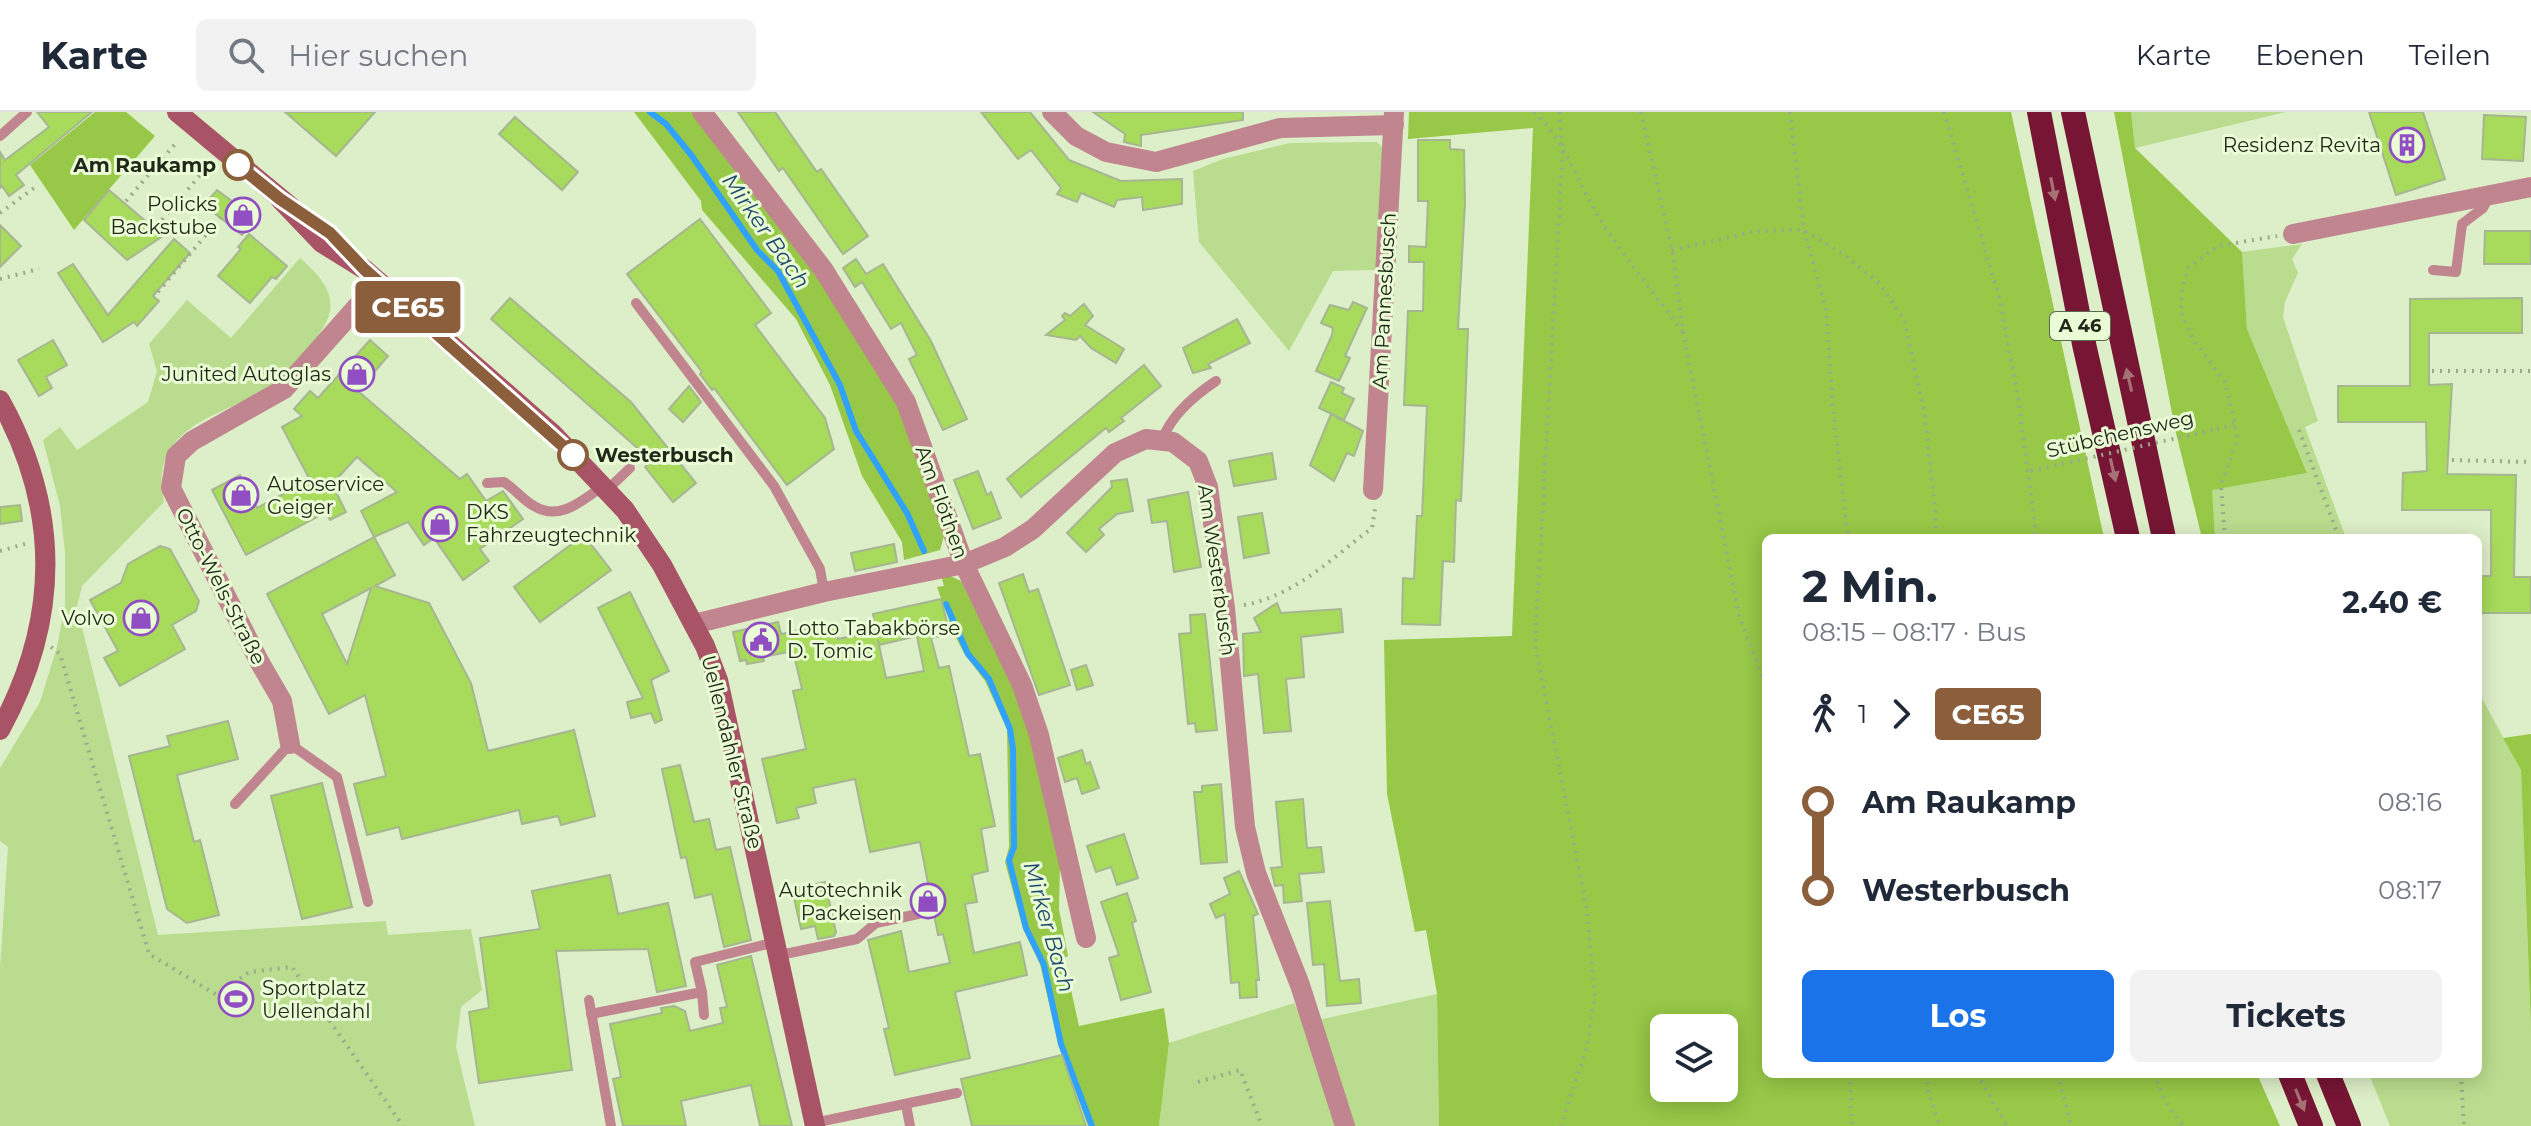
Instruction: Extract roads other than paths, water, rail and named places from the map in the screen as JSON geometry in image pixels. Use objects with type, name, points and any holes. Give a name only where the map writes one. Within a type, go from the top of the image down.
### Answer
[{"type":"highway","name":"A 46","points":[[2039,112],[2084,344],[2127,534]]},
{"type":"highway","name":"A 46","points":[[2073,112],[2163,534]]},
{"type":"highway","points":[[2292,1078],[2311,1126]]},
{"type":"highway","points":[[2330,1078],[2349,1126]]},
{"type":"main road","name":"Uellendahler Straße","points":[[177,112],[280,199],[322,243],[372,276],[552,433],[625,510],[662,565],[694,624],[718,680],[815,1124]]},
{"type":"main road","points":[[0,400],[19,434],[30,468],[44,542],[46,578],[37,643],[26,676],[0,730]]},
{"type":"street","name":"Am Flöthen","points":[[702,112],[823,269],[906,402],[964,564],[1022,685],[1039,735],[1086,938]]},
{"type":"street","points":[[1052,112],[1076,136],[1106,152],[1156,162],[1280,128],[1394,118]]},
{"type":"street","name":"Am Pannesbusch","points":[[1373,490],[1394,118]]},
{"type":"street","points":[[2293,234],[2531,187]]},
{"type":"street","name":"Otto-Wels-Straße","points":[[290,744],[282,701],[171,488],[176,456],[192,441],[284,389],[372,276]]},
{"type":"street","points":[[694,624],[824,592],[964,564],[1005,547],[1033,529],[1115,453],[1146,439],[1162,440]]},
{"type":"street","name":"Am Westerbusch","points":[[1162,440],[1185,448],[1198,461],[1208,487],[1225,608],[1245,827],[1256,873],[1300,985],[1345,1126]]},
{"type":"lane","points":[[0,136],[27,112]]},
{"type":"lane","points":[[2433,270],[2456,272],[2462,224],[2483,208],[2491,193]]},
{"type":"lane","points":[[636,303],[774,486],[820,569],[824,592]]},
{"type":"lane","points":[[1162,440],[1167,426],[1202,390],[1216,381]]},
{"type":"lane","points":[[487,483],[504,482],[533,506],[554,512],[568,510],[605,488],[630,468]]},
{"type":"lane","points":[[235,804],[290,744],[337,777],[368,902]]},
{"type":"lane","points":[[704,1015],[695,962],[857,939],[876,923],[918,914]]},
{"type":"lane","points":[[591,1014],[702,992]]},
{"type":"lane","points":[[589,1000],[611,1126]]},
{"type":"lane","points":[[815,1124],[957,1093]]},
{"type":"lane","points":[[906,1105],[910,1126]]},
{"type":"waterway","name":"Mirker Bach","points":[[650,112],[666,124],[692,156],[757,250],[778,271],[840,385],[856,431],[907,513],[924,551]]},
{"type":"waterway","name":"Mirker Bach","points":[[946,604],[968,654],[989,679],[1010,729],[1014,847],[1009,860],[1026,928],[1044,965],[1061,1044],[1092,1126]]},
{"type":"place","name":"Residenz Revita","points":[[2407,145]]},
{"type":"place","name":"Am Raukamp","points":[[238,165]]},
{"type":"place","name":"Policks Backstube","points":[[243,215]]},
{"type":"place","name":"Junited Autoglas","points":[[357,374]]},
{"type":"place","name":"Westerbusch","points":[[573,455]]},
{"type":"place","name":"Autoservice Geiger","points":[[241,495]]},
{"type":"place","name":"DKS Fahrzeugtechnik","points":[[440,524]]},
{"type":"place","name":"Volvo","points":[[141,618]]},
{"type":"place","name":"Lotto Tabakbörse D. Tomic","points":[[761,640]]},
{"type":"place","name":"Autotechnik Packeisen","points":[[928,901]]},
{"type":"place","name":"Sportplatz Uellendahl","points":[[236,999]]}]
